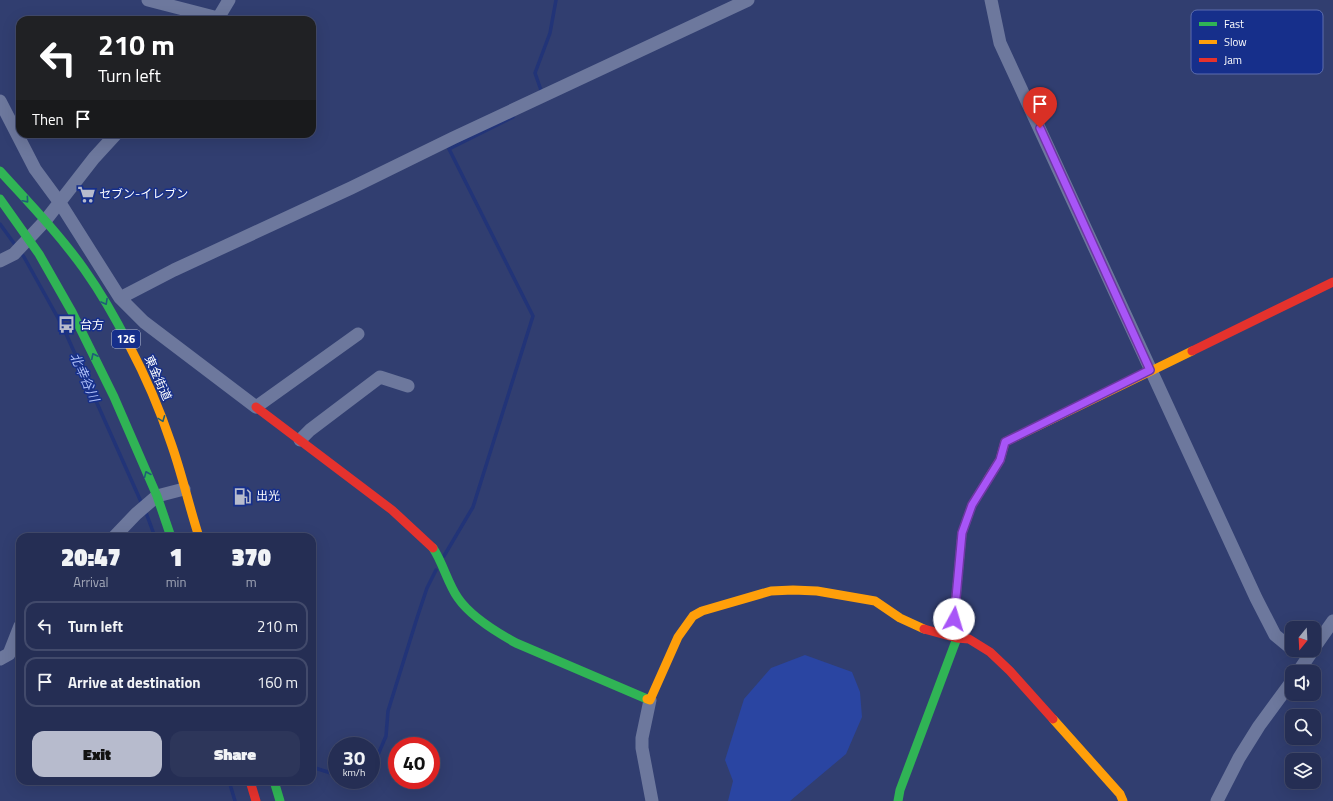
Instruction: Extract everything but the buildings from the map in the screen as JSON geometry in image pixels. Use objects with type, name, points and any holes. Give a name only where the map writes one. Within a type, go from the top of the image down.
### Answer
[{"type":"main road","name":"東金街道","points":[[0,171],[68,247],[100,292],[125,337],[151,389],[175,454],[198,533]]},
{"type":"main road","points":[[0,200],[39,254],[72,312],[114,397],[157,496],[170,533]]},
{"type":"main road","points":[[898,801],[900,790],[957,638],[954,619],[962,533],[972,505],[1000,460],[1005,442],[1333,282]]},
{"type":"main road","points":[[256,407],[392,510],[434,549],[458,598],[470,611],[501,635],[516,643],[650,700],[678,637],[693,616],[702,611],[772,591],[816,591],[874,601],[900,618],[924,629],[957,638],[969,639],[990,652],[1005,666],[1120,794],[1123,801]]},
{"type":"main road","points":[[251,785],[256,801]]},
{"type":"main road","points":[[275,785],[280,801]]},
{"type":"street","points":[[148,0],[207,16]]},
{"type":"street","points":[[220,16],[229,0]]},
{"type":"street","points":[[120,298],[174,270],[748,0]]},
{"type":"street","points":[[990,0],[1000,43],[1256,598],[1274,635],[1285,644]]},
{"type":"street","points":[[0,101],[16,132]]},
{"type":"street","points":[[19,138],[35,169],[60,203],[120,298],[144,322],[256,407],[358,334]]},
{"type":"street","points":[[0,261],[14,254],[45,221],[94,158],[112,138]]},
{"type":"street","points":[[125,337],[144,322]]},
{"type":"street","points":[[300,440],[310,430],[380,377],[408,386]]},
{"type":"street","points":[[118,533],[136,514],[157,496],[184,489]]},
{"type":"street","points":[[1321,638],[1333,621]]},
{"type":"street","points":[[0,659],[9,654],[16,636]]},
{"type":"street","points":[[1217,801],[1239,758],[1259,726],[1285,691]]},
{"type":"street","points":[[650,700],[642,738],[642,748],[652,801]]},
{"type":"shaded area","points":[[805,655],[852,672],[860,692],[862,717],[846,754],[790,801],[728,801],[733,781],[725,760],[744,699],[771,668]]},
{"type":"waterway","points":[[542,93],[535,73],[550,33],[556,0]]},
{"type":"waterway","points":[[444,556],[473,507],[533,316],[449,149],[513,117]]},
{"type":"waterway","name":"北幸谷川","points":[[0,224],[24,257],[63,327],[142,504]]},
{"type":"waterway","name":"北幸谷川","points":[[145,510],[154,533]]},
{"type":"waterway","points":[[380,750],[386,736],[388,711],[427,588],[436,570]]},
{"type":"waterway","points":[[316,768],[328,772]]},
{"type":"waterway","name":"北幸谷川","points":[[230,785],[235,801]]},
{"type":"traffic: fast","points":[[0,171],[44,219],[74,256],[114,316],[129,345]]},
{"type":"traffic: fast","points":[[0,199],[39,254],[72,312],[114,397],[157,496],[170,533]]},
{"type":"traffic: fast","points":[[898,801],[900,790],[957,638],[954,619],[962,533],[972,505],[988,479]]},
{"type":"traffic: fast","points":[[433,548],[458,598],[463,605],[484,624],[516,643],[647,699]]},
{"type":"traffic: fast","points":[[275,785],[280,801]]},
{"type":"traffic: slow","points":[[129,345],[147,381],[167,431],[179,466],[198,533]]},
{"type":"traffic: slow","points":[[988,479],[1000,460],[1005,442],[1192,351]]},
{"type":"traffic: slow","points":[[647,699],[650,700],[678,637],[693,616],[702,611],[771,591],[817,591],[875,601],[900,618],[924,629]]},
{"type":"traffic: slow","points":[[1053,719],[1120,794],[1123,801]]},
{"type":"traffic: jam","points":[[1192,351],[1333,282]]},
{"type":"traffic: jam","points":[[256,407],[392,510],[433,548]]},
{"type":"traffic: jam","points":[[924,629],[957,638],[969,639],[990,652],[1010,671],[1053,719]]},
{"type":"traffic: jam","points":[[251,785],[256,801]]},
{"type":"place","name":"セブン-イレブン","points":[[86,194]]},
{"type":"place","name":"台方","points":[[67,325]]},
{"type":"place","name":"出光","points":[[243,496]]},
{"type":"route","points":[[954,619],[962,533],[972,505],[1000,460],[1005,442],[1150,370],[1040,128]]}]
